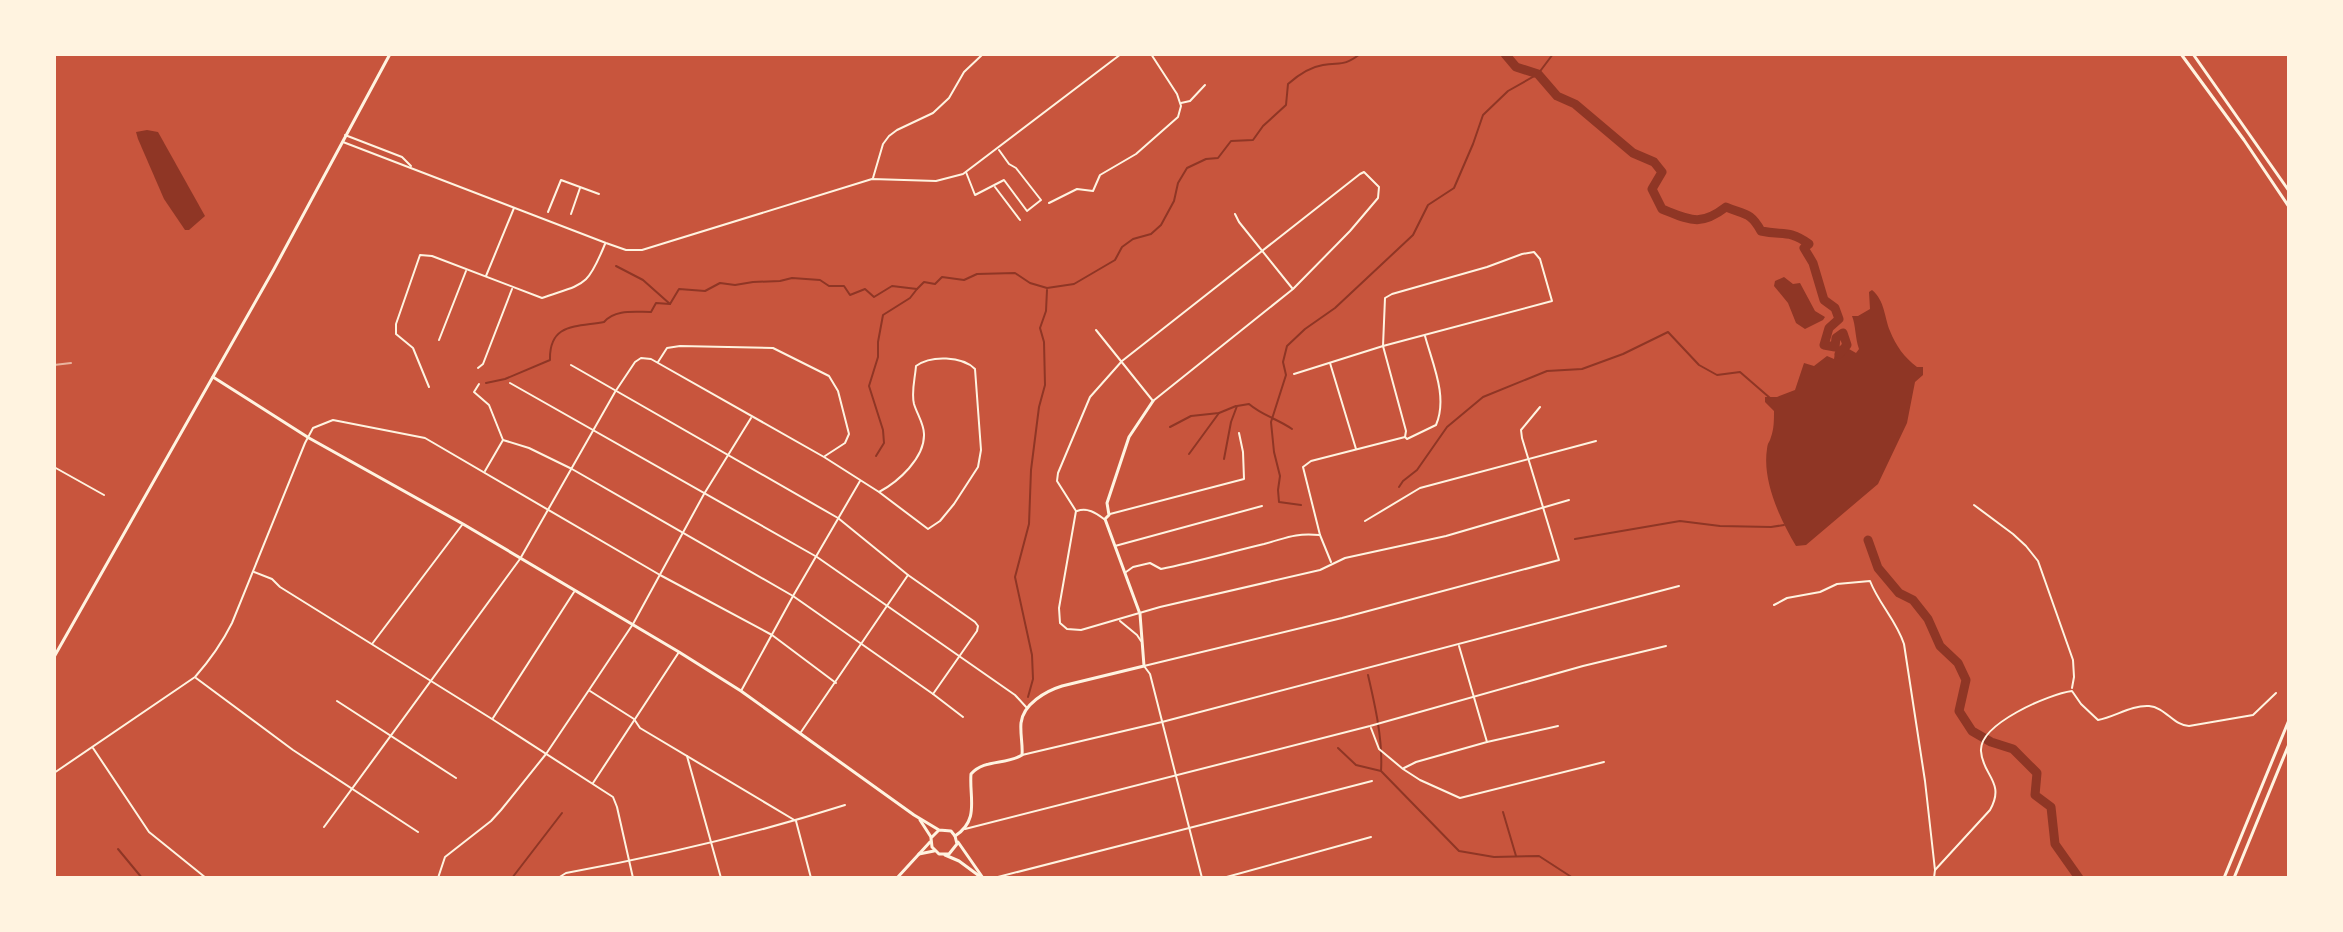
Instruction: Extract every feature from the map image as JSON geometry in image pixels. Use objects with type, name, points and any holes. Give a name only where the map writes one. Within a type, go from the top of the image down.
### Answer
[{"type":"main road","points":[[54,657],[301,220],[390,54]]},
{"type":"main road","points":[[2181,54],[2289,207]]},
{"type":"main road","points":[[2193,54],[2289,191]]},
{"type":"main road","points":[[213,377],[309,438],[463,524],[741,691],[914,815],[939,830],[951,831],[982,878]]},
{"type":"main road","points":[[945,855],[955,848],[956,838],[965,829],[972,808],[971,774],[984,765],[1013,760],[1022,755],[1021,720],[1028,709],[1049,690],[1144,666],[1140,614],[1105,519],[1109,515],[1107,503],[1129,437],[1153,401]]},
{"type":"main road","points":[[2224,878],[2289,720]]},
{"type":"main road","points":[[2234,878],[2289,744]]},
{"type":"main road","points":[[914,815],[925,827],[934,851]]},
{"type":"main road","points":[[897,878],[939,830]]},
{"type":"main road","points":[[919,854],[934,851],[945,855],[982,878]]},
{"type":"street","points":[[872,179],[883,144],[889,136],[933,113],[949,98],[965,71],[983,54]]},
{"type":"street","points":[[342,141],[606,243],[626,250],[642,250],[872,179],[936,181],[966,172],[1121,54]]},
{"type":"street","points":[[1049,203],[1077,189],[1093,191],[1100,175],[1136,154],[1178,117],[1180,103],[1173,84],[1151,54]]},
{"type":"street","points":[[1180,103],[1190,101],[1205,85]]},
{"type":"street","points":[[345,135],[402,157],[412,167]]},
{"type":"street","points":[[966,172],[975,195],[1004,180],[1027,211],[1041,200],[998,149]]},
{"type":"street","points":[[1096,330],[1122,361],[1153,401],[1293,289],[1378,198],[1379,187],[1364,172],[1122,361],[1090,397],[1057,481],[1076,511],[1059,608],[1060,623],[1067,629],[1081,630],[1320,570],[1345,558],[1446,536],[1569,500]]},
{"type":"street","points":[[548,212],[561,180],[599,194]]},
{"type":"street","points":[[995,186],[1020,220]]},
{"type":"street","points":[[571,214],[581,187]]},
{"type":"street","points":[[486,277],[515,207]]},
{"type":"street","points":[[1235,214],[1293,289]]},
{"type":"street","points":[[429,387],[413,348],[396,334],[396,324],[420,255],[432,256],[542,298],[582,284],[592,274],[606,243]]},
{"type":"street","points":[[1294,374],[1383,346],[1552,301],[1540,259],[1534,252],[1385,298],[1383,346],[1405,437]]},
{"type":"street","points":[[439,340],[466,270]]},
{"type":"street","points":[[478,368],[483,364],[512,288]]},
{"type":"street","points":[[1332,564],[1320,535],[1303,467],[1311,461],[1407,439],[1436,425],[1442,399],[1425,335]]},
{"type":"street","points":[[658,363],[667,348],[680,346],[773,348],[829,376],[838,391],[849,434],[845,443],[824,457]]},
{"type":"street","points":[[324,827],[520,559],[615,392],[641,358],[651,359],[824,457],[879,492],[928,529],[940,521],[954,504],[978,467],[981,450],[975,369],[967,361],[943,359],[916,366],[914,405],[925,431],[923,448],[903,475],[879,492]]},
{"type":"street","points":[[1330,363],[1356,450]]},
{"type":"street","points":[[571,365],[838,518],[908,575],[975,622],[977,631],[933,694]]},
{"type":"street","points":[[510,383],[817,557],[1015,695],[1028,709]]},
{"type":"street","points":[[479,384],[474,392],[489,405],[503,440]]},
{"type":"street","points":[[1202,878],[1150,674],[1144,666],[1342,618],[1559,560],[1521,430],[1540,407]]},
{"type":"street","points":[[438,878],[445,857],[491,821],[546,754],[633,624],[704,494],[752,417]]},
{"type":"street","points":[[54,773],[195,677],[222,643],[305,443],[313,428],[333,420],[425,438],[660,575],[772,635],[836,683]]},
{"type":"street","points":[[1109,515],[1244,479],[1239,433]]},
{"type":"street","points":[[484,472],[503,440]]},
{"type":"street","points":[[503,440],[529,448],[572,469],[793,596],[963,717]]},
{"type":"street","points":[[1365,521],[1420,488],[1596,441]]},
{"type":"street","points":[[54,467],[104,495]]},
{"type":"street","points":[[741,691],[861,480]]},
{"type":"street","points":[[1974,505],[2013,534],[2038,561],[2073,660],[2072,691],[2098,720],[2150,706],[2182,726],[2253,715],[2276,693]]},
{"type":"street","points":[[1114,547],[1262,506]]},
{"type":"street","points":[[1076,511],[1096,512],[1105,519]]},
{"type":"street","points":[[372,644],[463,524]]},
{"type":"street","points":[[1125,573],[1133,567],[1150,563],[1161,569],[1190,563],[1292,534],[1320,535]]},
{"type":"street","points":[[253,571],[272,579],[280,587],[613,797],[633,878]]},
{"type":"street","points":[[801,733],[908,575]]},
{"type":"street","points":[[1774,605],[1787,598],[1820,592],[1837,584],[1870,581],[1875,594],[1899,629],[1925,781],[1934,878]]},
{"type":"street","points":[[1022,755],[1162,722],[1679,586]]},
{"type":"street","points":[[492,719],[574,592]]},
{"type":"street","points":[[1119,620],[1142,642]]},
{"type":"street","points":[[1458,645],[1487,742]]},
{"type":"street","points":[[965,829],[1370,726],[1666,646]]},
{"type":"street","points":[[592,784],[679,652]]},
{"type":"street","points":[[195,677],[350,789],[418,832]]},
{"type":"street","points":[[589,690],[634,719],[640,728],[796,821],[811,878]]},
{"type":"street","points":[[1935,870],[1990,810],[1995,800],[1993,778],[1981,754],[1986,735],[2038,702],[2060,692],[2072,691]]},
{"type":"street","points":[[337,701],[456,778]]},
{"type":"street","points":[[1370,726],[1379,749],[1403,769],[1460,798],[1604,762]]},
{"type":"street","points":[[1403,769],[1416,762],[1487,742],[1558,726]]},
{"type":"street","points":[[92,747],[149,832],[206,878]]},
{"type":"street","points":[[687,755],[721,878]]},
{"type":"street","points":[[994,878],[1372,781]]},
{"type":"street","points":[[558,878],[566,873],[629,862],[796,821],[845,805]]},
{"type":"street","points":[[1223,878],[1371,837]]},
{"type":"shaded area","points":[[136,132],[158,132],[205,216],[189,230],[185,230],[164,199],[138,139]]},
{"type":"shaded area","points":[[1784,277],[1793,284],[1800,283],[1815,311],[1825,317],[1823,320],[1805,329],[1796,323],[1788,303],[1774,286],[1775,281]]},
{"type":"shaded area","points":[[1872,290],[1882,304],[1898,346],[1917,367],[1923,367],[1923,375],[1915,382],[1907,423],[1878,484],[1806,545],[1796,546],[1778,512],[1767,474],[1767,446],[1772,434],[1774,411],[1765,402],[1765,397],[1777,397],[1795,390],[1804,363],[1814,366],[1827,356],[1834,359],[1842,345],[1856,353],[1859,349],[1852,316],[1870,309],[1869,292]]},
{"type":"waterway","points":[[486,383],[505,379],[550,360],[554,339],[566,329],[604,322],[619,313],[651,312],[656,303],[670,304],[679,289],[705,291],[720,283],[735,285],[792,278],[844,286],[850,295],[865,289],[874,297],[892,286],[917,289],[924,282],[935,284],[942,277],[964,280],[977,274],[1015,273],[1030,283],[1047,288],[1074,284],[1115,260],[1122,247],[1133,239],[1151,234],[1161,225],[1187,168],[1206,159],[1218,158],[1231,141],[1253,140],[1286,105],[1288,84],[1313,68],[1346,62],[1360,54]]},
{"type":"waterway","points":[[1505,54],[1516,67],[1538,74],[1557,96],[1575,104],[1633,153],[1654,162],[1662,172],[1652,189],[1662,209],[1695,220],[1709,217],[1726,207],[1750,217],[1761,231],[1790,235],[1809,244],[1804,248],[1813,263],[1824,300],[1835,308],[1839,319],[1829,328],[1824,345],[1835,347],[1836,338],[1843,333],[1847,345],[1839,354]]},
{"type":"waterway","points":[[1301,505],[1279,502],[1280,476],[1271,422],[1286,375],[1283,362],[1287,346],[1335,308],[1413,235],[1428,205],[1454,188],[1483,115],[1508,91],[1538,74],[1553,54]]},
{"type":"waterway","points":[[616,266],[643,280],[670,304]]},
{"type":"waterway","points":[[876,456],[884,443],[883,430],[869,386],[878,357],[883,315],[910,298],[917,289]]},
{"type":"waterway","points":[[1028,697],[1033,679],[1032,655],[1015,577],[1029,524],[1031,470],[1045,385],[1044,342],[1040,328],[1046,311],[1047,290]]},
{"type":"waterway","points":[[1399,487],[1417,470],[1447,427],[1483,397],[1547,371],[1582,369],[1623,354],[1668,332],[1699,365],[1717,375],[1740,372],[1770,398]]},
{"type":"waterway","points":[[1224,459],[1237,406],[1249,404],[1292,429]]},
{"type":"waterway","points":[[1170,427],[1191,416],[1219,413],[1236,406]]},
{"type":"waterway","points":[[1189,454],[1219,413]]},
{"type":"waterway","points":[[1575,539],[1680,521],[1720,526],[1784,525]]},
{"type":"waterway","points":[[1868,540],[1878,568],[1899,593],[1913,600],[1928,619],[1940,646],[1958,663],[1966,680],[1959,711],[1972,731],[1991,742],[2013,749],[2037,773],[2035,795],[2051,807],[2055,844],[2079,878]]},
{"type":"waterway","points":[[1368,675],[1380,735],[1381,771]]},
{"type":"waterway","points":[[1338,748],[1356,765],[1381,771],[1459,851],[1494,857],[1539,856],[1573,878]]},
{"type":"waterway","points":[[1503,812],[1516,856]]},
{"type":"waterway","points":[[512,878],[562,813]]},
{"type":"waterway","points":[[118,849],[142,878]]},
{"type":"railway","points":[[54,365],[71,363]]}]
